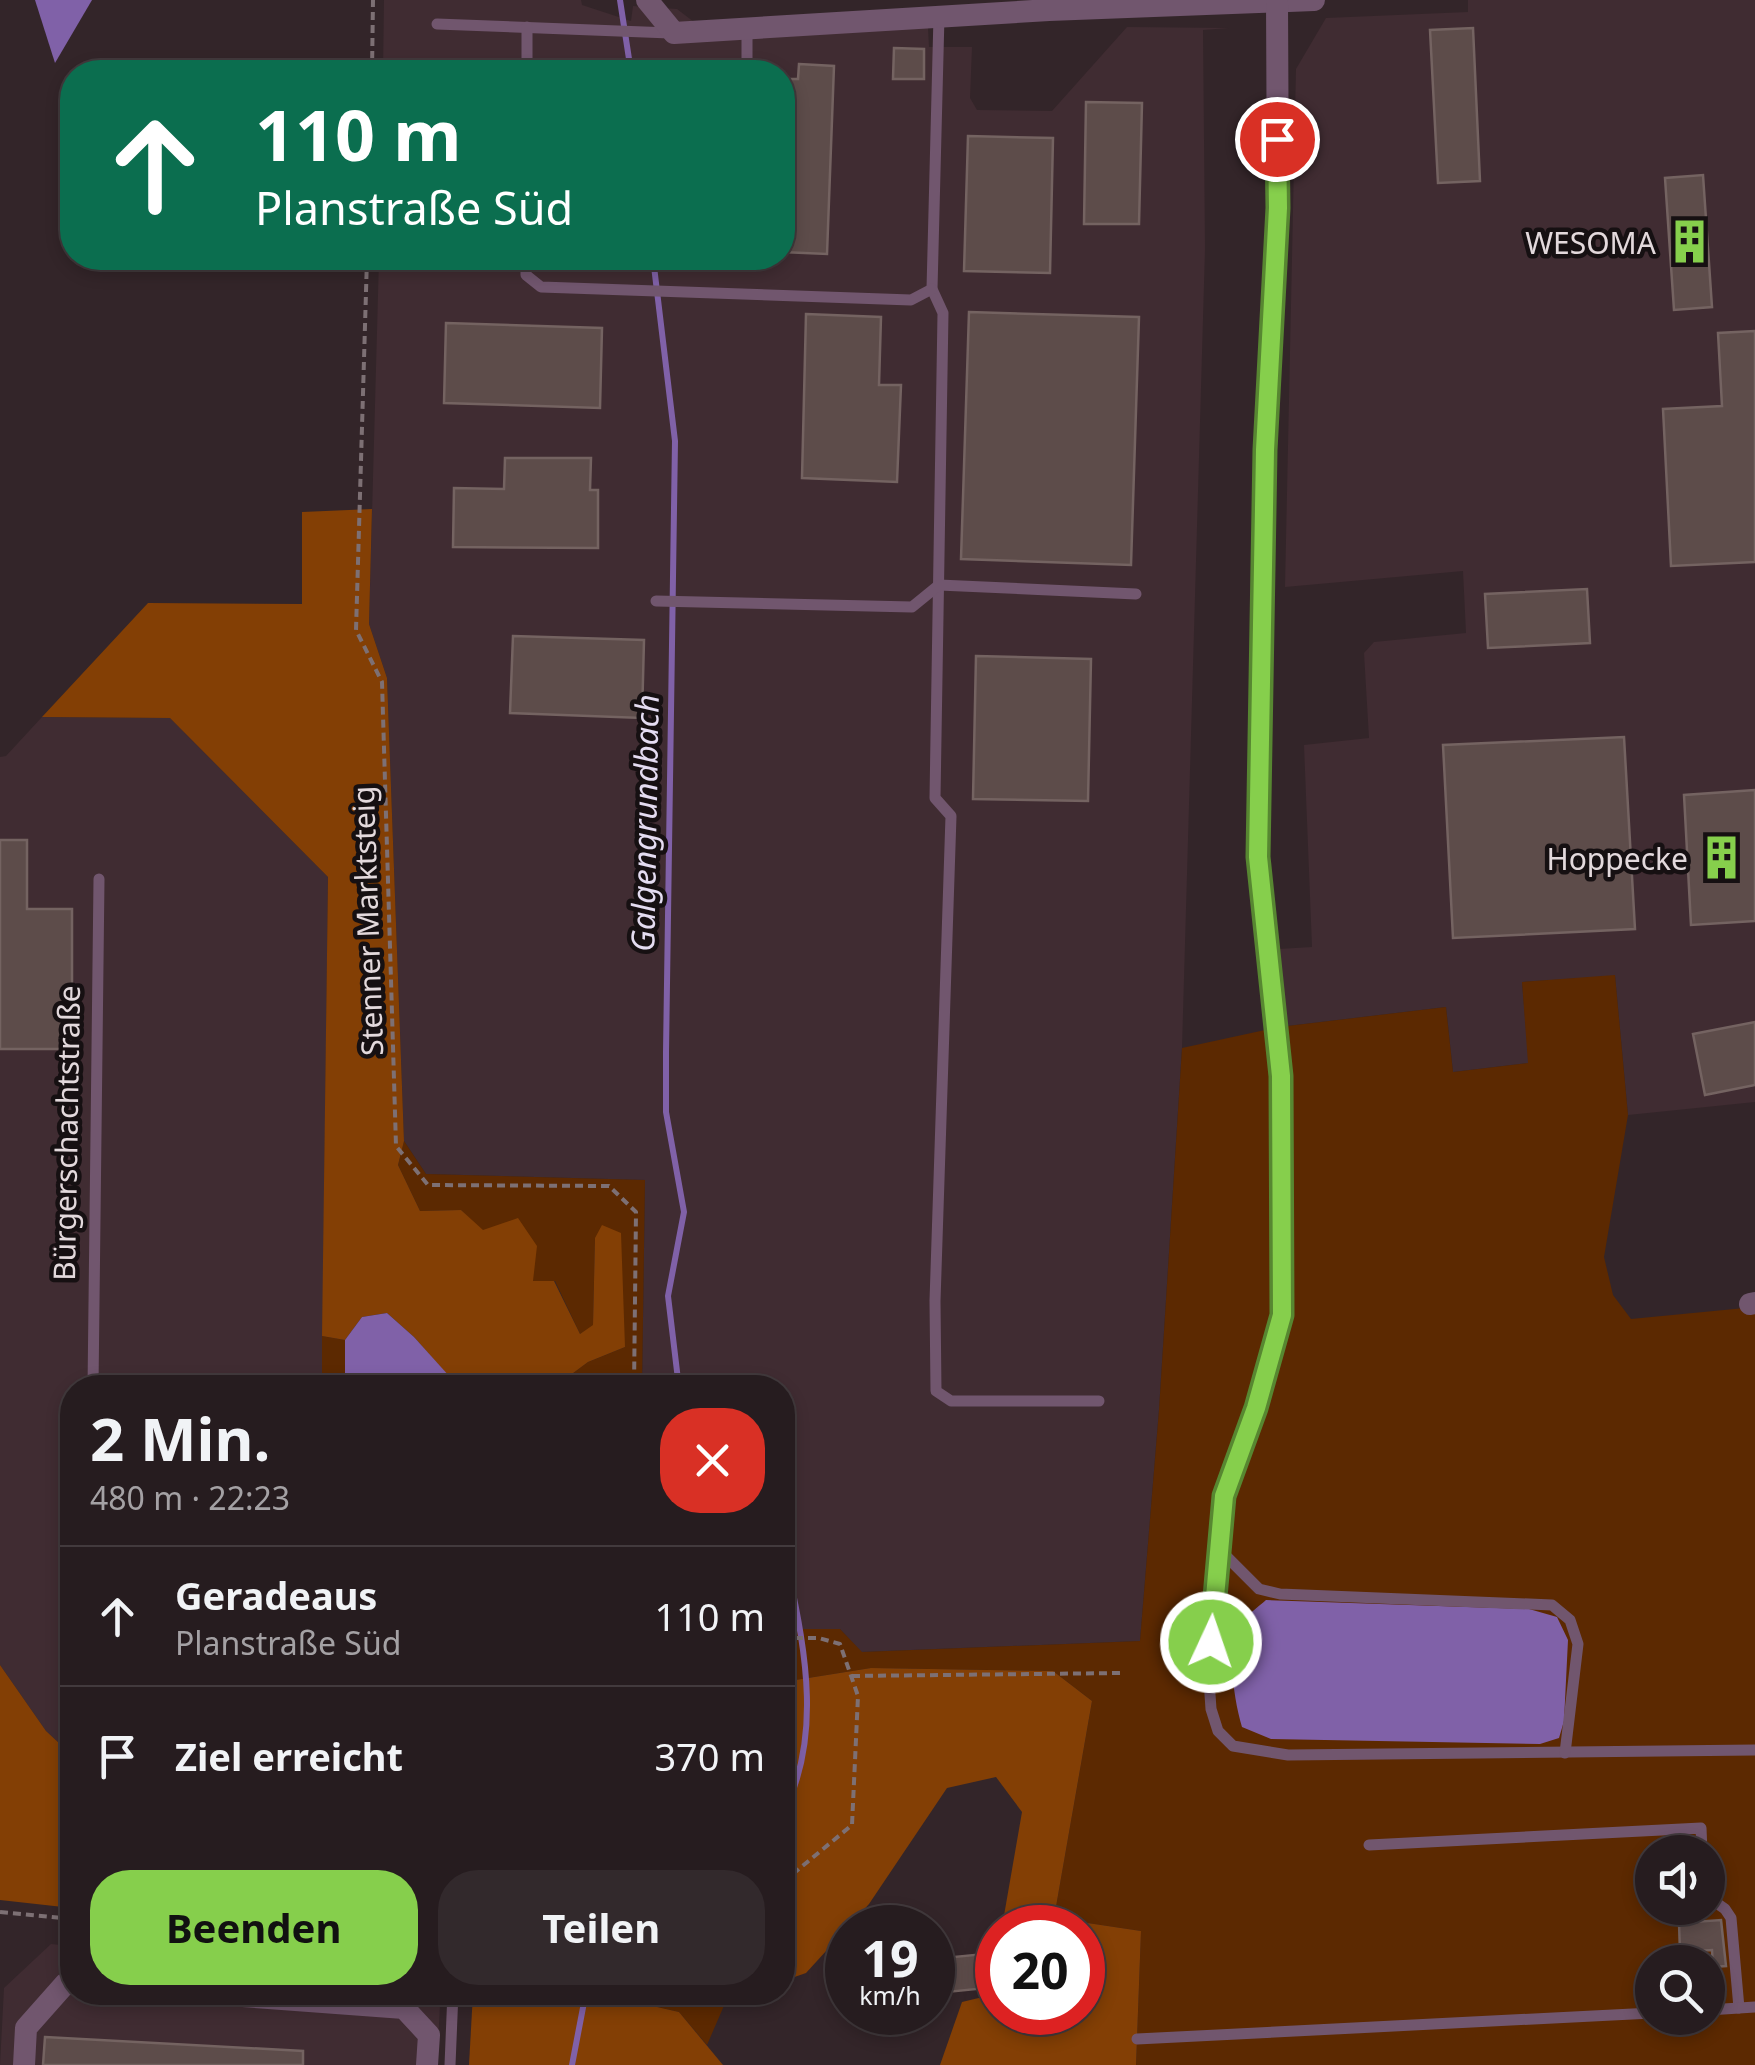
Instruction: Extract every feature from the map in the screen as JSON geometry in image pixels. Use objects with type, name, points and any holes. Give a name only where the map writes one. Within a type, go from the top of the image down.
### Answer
[{"type":"street","points":[[647,0],[674,33],[1046,5],[1314,0]]},
{"type":"street","points":[[1277,2],[1278,208],[1265,450],[1258,857],[1281,1076],[1282,1315]]},
{"type":"street","points":[[24,2065],[26,2028],[60,1990]]},
{"type":"street","points":[[363,2005],[404,2008],[429,2034],[428,2065]]},
{"type":"lane","points":[[939,16],[932,289],[943,312],[936,798],[950,816],[935,1301],[936,1390],[951,1401],[1100,1400]]},
{"type":"lane","points":[[438,24],[674,33]]},
{"type":"lane","points":[[527,27],[527,60]]},
{"type":"lane","points":[[747,28],[747,60]]},
{"type":"lane","points":[[526,270],[526,275],[541,287],[912,300],[932,289]]},
{"type":"lane","points":[[656,600],[912,607],[939,586],[1136,594]]},
{"type":"lane","name":"Bürgerschachtstraße","points":[[93,1375],[98,879]]},
{"type":"lane","points":[[1282,1315],[1256,1408],[1224,1496],[1218,1548],[1209,1680],[1211,1709],[1218,1731],[1233,1746],[1288,1755],[1755,1750]]},
{"type":"lane","points":[[1218,1548],[1259,1589],[1280,1594],[1552,1605],[1570,1620],[1578,1644],[1565,1753]]},
{"type":"lane","points":[[1370,1845],[1701,1828],[1701,1835]]},
{"type":"lane","points":[[1725,1909],[1731,1918],[1739,2008]]},
{"type":"lane","points":[[450,2065],[452,2005]]},
{"type":"lane","points":[[1725,2009],[1755,2008]]},
{"type":"lane","points":[[1136,2039],[1635,2014]]},
{"type":"path","points":[[372,60],[374,0]]},
{"type":"path","name":"Stenner Marktsteig","points":[[367,270],[356,630],[382,682],[396,1146],[428,1185],[609,1186],[636,1212],[634,1375]]},
{"type":"path","points":[[795,1638],[840,1644],[858,1696],[852,1825],[795,1873]]},
{"type":"path","points":[[852,1676],[1124,1672]]},
{"type":"path","points":[[0,1912],[60,1918]]},
{"type":"shaded area","points":[[35,0],[92,0],[55,63]]},
{"type":"shaded area","points":[[384,0],[581,0],[582,5],[631,21],[633,6],[677,9],[694,22],[927,9],[929,47],[972,47],[970,98],[977,110],[1052,111],[1127,27],[1229,28],[1203,30],[1205,249],[1182,1048],[1140,1641],[861,1652],[840,1629],[795,1629],[795,1375],[642,1375],[645,1180],[426,1174],[404,1141],[387,678],[369,624],[379,270],[795,270],[795,60],[383,60]]},
{"type":"shaded area","points":[[1468,0],[1755,0],[1755,1102],[1628,1115],[1615,976],[1522,982],[1529,1063],[1453,1072],[1446,1007],[1279,1027],[1279,949],[1312,947],[1304,745],[1369,738],[1364,653],[1374,642],[1466,633],[1463,571],[1285,587],[1296,69],[1326,18],[1468,12]]},
{"type":"shaded area","points":[[372,509],[369,624],[387,678],[404,1141],[398,1165],[420,1211],[461,1210],[483,1230],[518,1218],[537,1246],[533,1281],[554,1281],[580,1334],[593,1325],[595,1238],[602,1225],[621,1233],[625,1347],[588,1362],[570,1375],[448,1375],[387,1313],[362,1317],[345,1340],[322,1336],[328,877],[170,718],[42,717],[148,603],[302,604],[302,512]]},
{"type":"shaded area","points":[[42,717],[170,718],[328,877],[322,1375],[60,1375],[60,1744],[46,1731],[0,1665],[0,757],[6,756]]},
{"type":"shaded area","points":[[1615,975],[1628,1115],[1604,1257],[1613,1295],[1631,1319],[1755,1307],[1755,2065],[1136,2065],[1141,1931],[1105,1926],[1105,1905],[1056,1905],[1092,1701],[1053,1671],[871,1668],[795,1680],[795,1629],[840,1629],[862,1652],[1140,1641],[1182,1048],[1279,1027],[1446,1007],[1453,1072],[1528,1063],[1522,982]]},
{"type":"shaded area","points":[[404,1141],[426,1174],[645,1180],[642,1375],[570,1375],[588,1362],[625,1347],[595,1238],[593,1326],[580,1334],[555,1281],[533,1282],[461,1210],[420,1211],[398,1165]]},
{"type":"shaded area","points":[[387,1313],[448,1375],[345,1375],[345,1340],[362,1317]]},
{"type":"shaded area","points":[[322,1336],[345,1340],[345,1375],[322,1375]]},
{"type":"shaded area","points":[[1266,1600],[1529,1609],[1557,1617],[1568,1640],[1564,1721],[1559,1738],[1540,1744],[1271,1739],[1242,1727],[1234,1689],[1234,1645],[1242,1622]]},
{"type":"shaded area","points":[[0,1665],[46,1731],[60,1744],[60,1907],[0,1900]]},
{"type":"shaded area","points":[[871,1668],[1053,1671],[1092,1701],[1056,1905],[1006,1905],[1022,1812],[996,1777],[947,1788],[868,1905],[825,1905],[825,1952],[806,1973],[795,1977],[795,1680]]},
{"type":"shaded area","points":[[1105,1926],[1141,1931],[1136,2065],[940,2065],[950,2035],[955,2035],[962,2002],[975,1999],[975,2035],[1105,2035]]},
{"type":"shaded area","points":[[51,1944],[60,1945],[60,2005],[440,2005],[437,2065],[0,2065],[4,1988]]},
{"type":"shaded area","points":[[472,2005],[648,2005],[679,2012],[723,2065],[469,2065]]},
{"type":"shaded area","points":[[649,2005],[724,2005],[707,2045],[679,2012]]},
{"type":"building","points":[[1473,28],[1480,181],[1438,183],[1430,30]]},
{"type":"building","points":[[894,48],[924,49],[924,79],[893,79]]},
{"type":"building","points":[[799,64],[834,66],[827,254],[795,253]]},
{"type":"building","points":[[1086,102],[1142,103],[1139,224],[1084,224]]},
{"type":"building","points":[[968,136],[1053,138],[1050,273],[964,271]]},
{"type":"building","name":"WESOMA","points":[[1703,175],[1712,307],[1674,310],[1665,178]]},
{"type":"building","points":[[969,312],[1139,317],[1131,565],[961,559]]},
{"type":"building","points":[[806,314],[881,317],[879,385],[901,385],[897,482],[802,478]]},
{"type":"building","points":[[446,323],[602,328],[600,408],[444,403]]},
{"type":"building","points":[[1755,331],[1755,562],[1671,566],[1663,409],[1722,406],[1718,333]]},
{"type":"building","points":[[505,458],[591,458],[590,490],[598,490],[598,548],[453,547],[454,488],[504,489]]},
{"type":"building","points":[[1587,589],[1590,643],[1488,648],[1485,594]]},
{"type":"building","points":[[513,636],[644,640],[642,718],[510,713]]},
{"type":"building","points":[[976,656],[1091,659],[1088,801],[973,799]]},
{"type":"building","points":[[1624,737],[1635,929],[1453,938],[1443,745]]},
{"type":"building","name":"Hoppecke","points":[[1755,790],[1755,921],[1691,925],[1684,795]]},
{"type":"building","points":[[0,840],[27,840],[27,909],[72,909],[72,1049],[0,1049]]},
{"type":"building","points":[[1755,1022],[1755,1085],[1705,1095],[1693,1034]]},
{"type":"building","points":[[1679,1925],[1722,1925],[1724,1945],[1680,1945]]},
{"type":"building","points":[[975,1955],[975,1989],[955,1991],[955,1957]]},
{"type":"building","points":[[45,2037],[303,2051],[303,2065],[43,2065]]},
{"type":"waterway","name":"Galgengrundbach","points":[[620,0],[629,60]]},
{"type":"waterway","name":"Galgengrundbach","points":[[654,270],[675,441],[666,1112],[684,1212],[668,1296],[677,1375]]},
{"type":"waterway","name":"Galgengrundbach","points":[[795,1604],[807,1696],[802,1757],[795,1782]]},
{"type":"waterway","name":"Galgengrundbach","points":[[572,2065],[584,2005]]},
{"type":"place","name":"WESOMA","points":[[1689,242]]},
{"type":"place","name":"Hoppecke","points":[[1721,858]]},
{"type":"route","points":[[1211,1642],[1224,1496],[1256,1408],[1282,1315],[1281,1076],[1258,857],[1265,450],[1278,208],[1277,139]]}]
